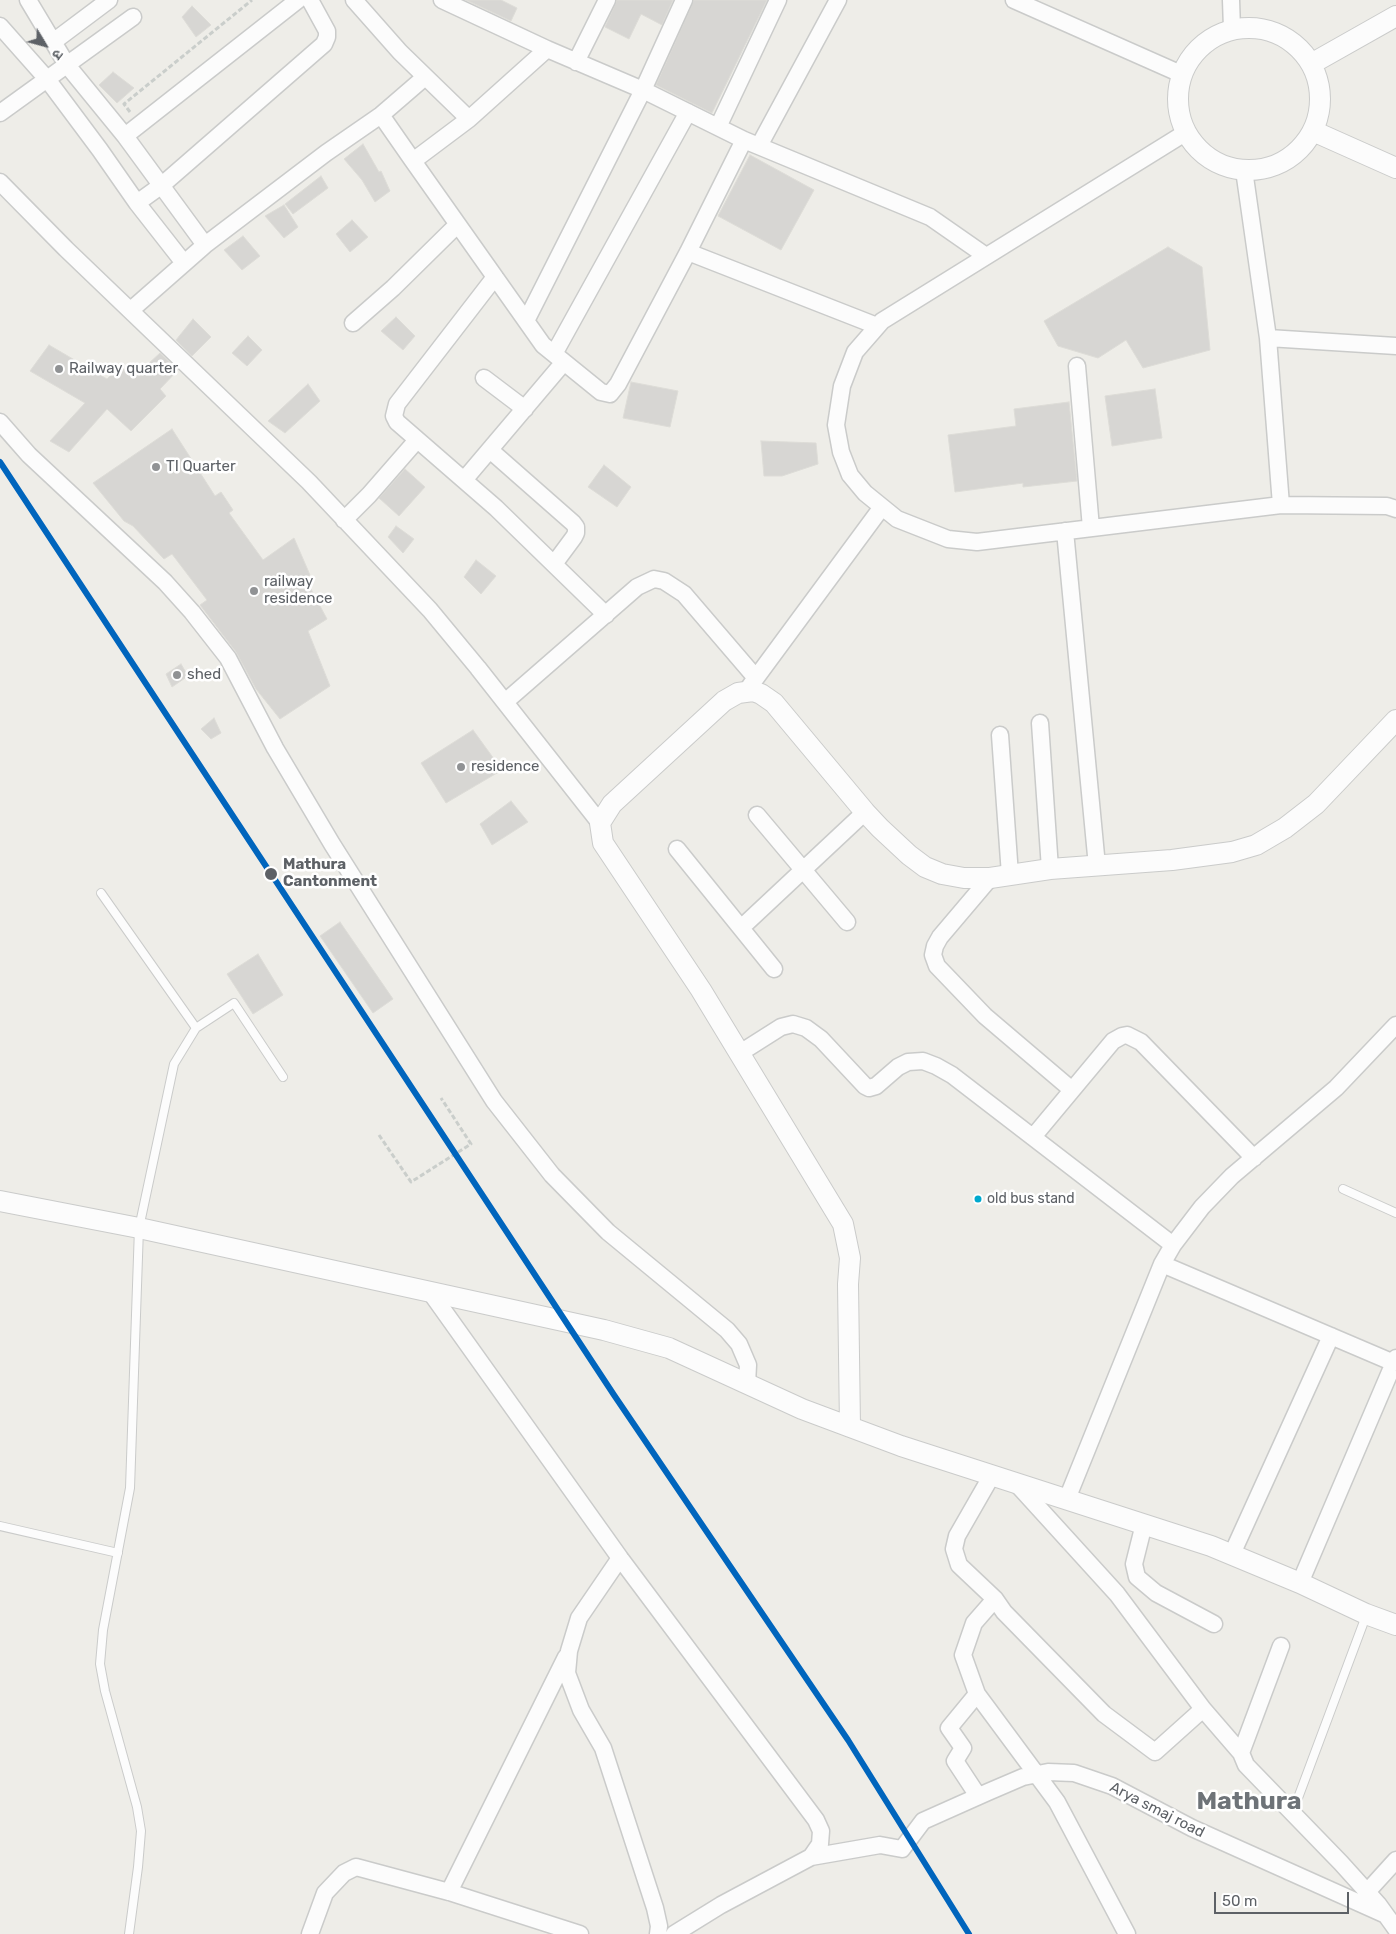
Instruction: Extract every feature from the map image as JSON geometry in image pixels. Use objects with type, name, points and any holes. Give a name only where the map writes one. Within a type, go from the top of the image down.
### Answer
[{"type":"street","points":[[28,0],[67,65],[125,136],[205,245]]},
{"type":"street","points":[[53,42],[109,0]]},
{"type":"street","points":[[125,136],[298,0]]},
{"type":"street","points":[[137,203],[162,185],[324,44],[327,31],[310,0]]},
{"type":"street","points":[[354,0],[400,52],[469,119]]},
{"type":"street","points":[[442,0],[576,62],[643,90],[751,143],[930,217],[986,256]]},
{"type":"street","points":[[576,62],[607,0]]},
{"type":"street","points":[[526,321],[643,90],[684,0]]},
{"type":"street","points":[[718,127],[778,0]]},
{"type":"street","points":[[381,115],[543,345],[601,392],[610,394],[614,391],[688,252],[751,143],[838,0]]},
{"type":"street","points":[[1014,0],[1182,74]]},
{"type":"street","points":[[1231,0],[1232,29]]},
{"type":"street","points":[[1311,64],[1396,16]]},
{"type":"street","points":[[0,113],[132,17]]},
{"type":"street","points":[[0,26],[47,79],[137,203],[184,263]]},
{"type":"street","points":[[1255,27],[1277,33],[1297,46],[1311,64],[1319,85],[1320,108],[1313,131],[1299,150],[1279,165],[1256,171],[1231,169],[1209,160],[1191,143],[1180,122],[1176,98],[1182,74],[1193,54],[1210,38],[1232,29],[1255,27]]},
{"type":"street","points":[[413,161],[469,119],[547,49]]},
{"type":"street","points":[[131,310],[205,245],[326,153],[381,115],[425,77]]},
{"type":"street","points":[[464,480],[525,409],[559,358],[688,112]]},
{"type":"street","points":[[1313,131],[1396,168]]},
{"type":"street","points":[[1185,133],[882,321],[877,326],[855,352],[842,386],[836,424],[841,452],[850,475],[865,493],[897,519],[948,539],[976,542],[1281,505],[1393,503]]},
{"type":"street","points":[[1244,170],[1268,338],[1281,505]]},
{"type":"street","points":[[0,182],[66,249],[309,482],[430,610],[600,823],[603,842],[702,990],[843,1224],[850,1258],[848,1284],[850,1427]]},
{"type":"street","points":[[353,323],[393,288],[458,225]]},
{"type":"street","points":[[688,252],[877,326]]},
{"type":"street","points":[[495,277],[397,404],[394,416],[417,440],[464,480],[606,615]]},
{"type":"street","points":[[1268,338],[1396,346]]},
{"type":"street","points":[[1078,366],[1090,528]]},
{"type":"street","points":[[484,378],[525,409]]},
{"type":"street","points":[[0,422],[29,455],[165,582],[192,612],[228,658],[275,748],[327,836],[494,1101],[552,1175],[608,1232],[728,1330],[739,1344],[748,1365],[748,1384]]},
{"type":"street","points":[[344,520],[369,495],[417,440]]},
{"type":"street","points":[[490,450],[573,522],[576,527],[574,537],[554,564]]},
{"type":"street","points":[[600,823],[612,804],[724,701],[751,685],[882,507]]},
{"type":"street","points":[[1065,531],[1097,866]]},
{"type":"street","points":[[505,702],[637,587],[654,579],[664,581],[684,594],[751,685],[774,703],[865,812],[909,855],[925,866],[942,874],[964,878],[990,878],[1050,870],[1232,852],[1256,845],[1285,828],[1316,804],[1396,720]]},
{"type":"street","points":[[1040,723],[1050,870]]},
{"type":"street","points":[[1000,735],[1010,875]]},
{"type":"street","points":[[741,928],[865,812]]},
{"type":"street","points":[[757,815],[802,871],[847,922]]},
{"type":"street","points":[[677,849],[774,968]]},
{"type":"street","points":[[990,878],[940,937],[933,955],[937,966],[985,1016],[1072,1090]]},
{"type":"street","points":[[740,1053],[781,1027],[793,1024],[806,1028],[821,1039],[865,1086],[873,1088],[898,1067],[908,1062],[923,1061],[936,1066],[952,1075],[1174,1245]]},
{"type":"street","points":[[1068,1499],[1162,1264],[1174,1245],[1202,1207],[1232,1176],[1336,1088],[1396,1025]]},
{"type":"street","points":[[1033,1137],[1113,1041],[1127,1035],[1134,1036],[1254,1158]]},
{"type":"street","points":[[0,1200],[139,1228],[604,1330],[669,1348],[802,1409],[901,1446],[1211,1546],[1396,1626]]},
{"type":"street","points":[[1162,1264],[1330,1336],[1395,1361],[1300,1583]]},
{"type":"street","points":[[431,1293],[620,1558],[816,1820],[821,1831],[820,1844],[811,1858],[721,1905],[674,1934]]},
{"type":"street","points":[[1232,1554],[1330,1336]]},
{"type":"street","points":[[992,1475],[957,1536],[954,1549],[959,1565],[996,1599],[1004,1612],[1104,1714],[1155,1752],[1203,1709]]},
{"type":"street","points":[[1016,1483],[1117,1594],[1203,1709],[1241,1753],[1246,1765],[1367,1892],[1396,1928]]},
{"type":"street","points":[[1144,1524],[1134,1564],[1137,1577],[1156,1594],[1214,1624]]},
{"type":"street","points":[[449,1892],[569,1650],[579,1618],[620,1558]]},
{"type":"street","points":[[996,1599],[974,1623],[963,1655],[977,1694],[1058,1802],[1127,1934]]},
{"type":"street","points":[[1241,1753],[1281,1646]]},
{"type":"street","points":[[569,1650],[567,1673],[581,1710],[603,1748],[655,1908],[660,1926],[658,1934]]},
{"type":"street","points":[[977,1694],[949,1728],[963,1748],[955,1761],[978,1796]]},
{"type":"street","name":"Arya smaj road","points":[[811,1858],[880,1845],[902,1849],[923,1821],[978,1796],[1023,1777],[1048,1772],[1074,1773],[1112,1786],[1192,1828],[1386,1915]]},
{"type":"street","points":[[1367,1892],[1396,1860]]},
{"type":"street","points":[[310,1934],[325,1893],[334,1882],[356,1867],[449,1892],[580,1934]]},
{"type":"lane","points":[[101,893],[196,1028]]},
{"type":"lane","points":[[129,1934],[141,1831],[137,1807],[105,1691],[100,1664],[103,1630],[130,1488],[139,1228],[174,1064],[196,1028],[234,1003],[283,1077]]},
{"type":"lane","points":[[1344,1189],[1396,1212]]},
{"type":"lane","points":[[0,1526],[118,1553]]},
{"type":"lane","points":[[1292,1814],[1366,1614]]},
{"type":"path","points":[[141,125],[124,104],[252,0]]},
{"type":"path","points":[[380,1135],[411,1182],[471,1144],[441,1098]]},
{"type":"building","points":[[466,0],[501,0],[517,8],[511,21]]},
{"type":"building","points":[[617,0],[673,0],[662,25],[641,14],[629,39],[605,27]]},
{"type":"building","points":[[694,0],[767,0],[712,113],[656,85]]},
{"type":"building","points":[[192,6],[211,25],[196,37],[182,17]]},
{"type":"building","points":[[113,72],[134,88],[117,103],[99,85]]},
{"type":"building","points":[[363,144],[379,172],[381,171],[390,191],[375,202],[362,180],[344,159]]},
{"type":"building","points":[[750,155],[814,190],[781,250],[718,216]]},
{"type":"building","points":[[321,176],[328,188],[293,214],[285,204]]},
{"type":"building","points":[[284,205],[298,227],[284,238],[265,216]]},
{"type":"building","points":[[352,220],[368,237],[350,252],[336,234]]},
{"type":"building","points":[[243,236],[260,256],[242,270],[224,250]]},
{"type":"building","points":[[1168,247],[1202,267],[1210,350],[1143,368],[1126,340],[1098,358],[1058,346],[1044,321]]},
{"type":"building","points":[[396,317],[415,336],[403,350],[381,331]]},
{"type":"building","points":[[193,319],[211,337],[192,356],[176,340]]},
{"type":"building","points":[[248,336],[262,350],[247,366],[232,353]]},
{"type":"building","points":[[49,345],[107,379],[120,366],[135,376],[160,353],[178,370],[160,389],[166,396],[131,431],[107,409],[69,452],[50,441],[85,403],[30,371]]},
{"type":"building","points":[[631,382],[678,391],[670,427],[623,418]]},
{"type":"building","points":[[308,384],[320,401],[285,433],[268,421]]},
{"type":"building","points":[[1155,389],[1162,438],[1112,446],[1105,396]]},
{"type":"building","points":[[1069,402],[1077,481],[1023,487],[1023,483],[955,492],[948,435],[1016,426],[1014,409]]},
{"type":"building","points":[[172,429],[215,496],[221,492],[233,510],[229,513],[263,560],[294,538],[310,575],[305,578],[327,619],[308,631],[330,686],[280,719],[256,689],[236,652],[200,605],[207,600],[172,554],[164,559],[133,526],[124,521],[93,483]]},
{"type":"building","points":[[761,441],[816,443],[818,464],[782,476],[764,476]]},
{"type":"building","points":[[604,465],[631,487],[617,507],[588,487]]},
{"type":"building","points":[[405,469],[425,487],[399,516],[379,498]]},
{"type":"building","points":[[396,526],[414,539],[403,553],[388,537]]},
{"type":"building","points":[[476,560],[496,576],[481,594],[464,577]]},
{"type":"building","name":"shed","points":[[181,664],[188,676],[172,687],[166,674]]},
{"type":"building","name":"shed","points":[[214,718],[221,733],[211,739],[201,729]]},
{"type":"building","name":"residence","points":[[473,730],[502,770],[446,803],[421,763]]},
{"type":"building","name":"residence","points":[[511,801],[528,822],[492,845],[480,824]]},
{"type":"building","points":[[340,922],[393,999],[373,1013],[320,936]]},
{"type":"building","points":[[258,954],[283,995],[253,1014],[227,974]]},
{"type":"transit line","points":[[0,462],[614,1395],[848,1740],[969,1934]]},
{"type":"place","name":"Railway quarter","points":[[59,369]]},
{"type":"place","name":"TI Quarter","points":[[156,467]]},
{"type":"place","name":"railway residence","points":[[254,591]]},
{"type":"place","name":"shed","points":[[177,675]]},
{"type":"place","name":"residence","points":[[461,767]]},
{"type":"place","name":"Mathura Cantonment","points":[[271,874]]},
{"type":"place","name":"old bus stand","points":[[978,1199]]},
{"type":"district","name":"Mathura","points":[[1249,1802]]}]
